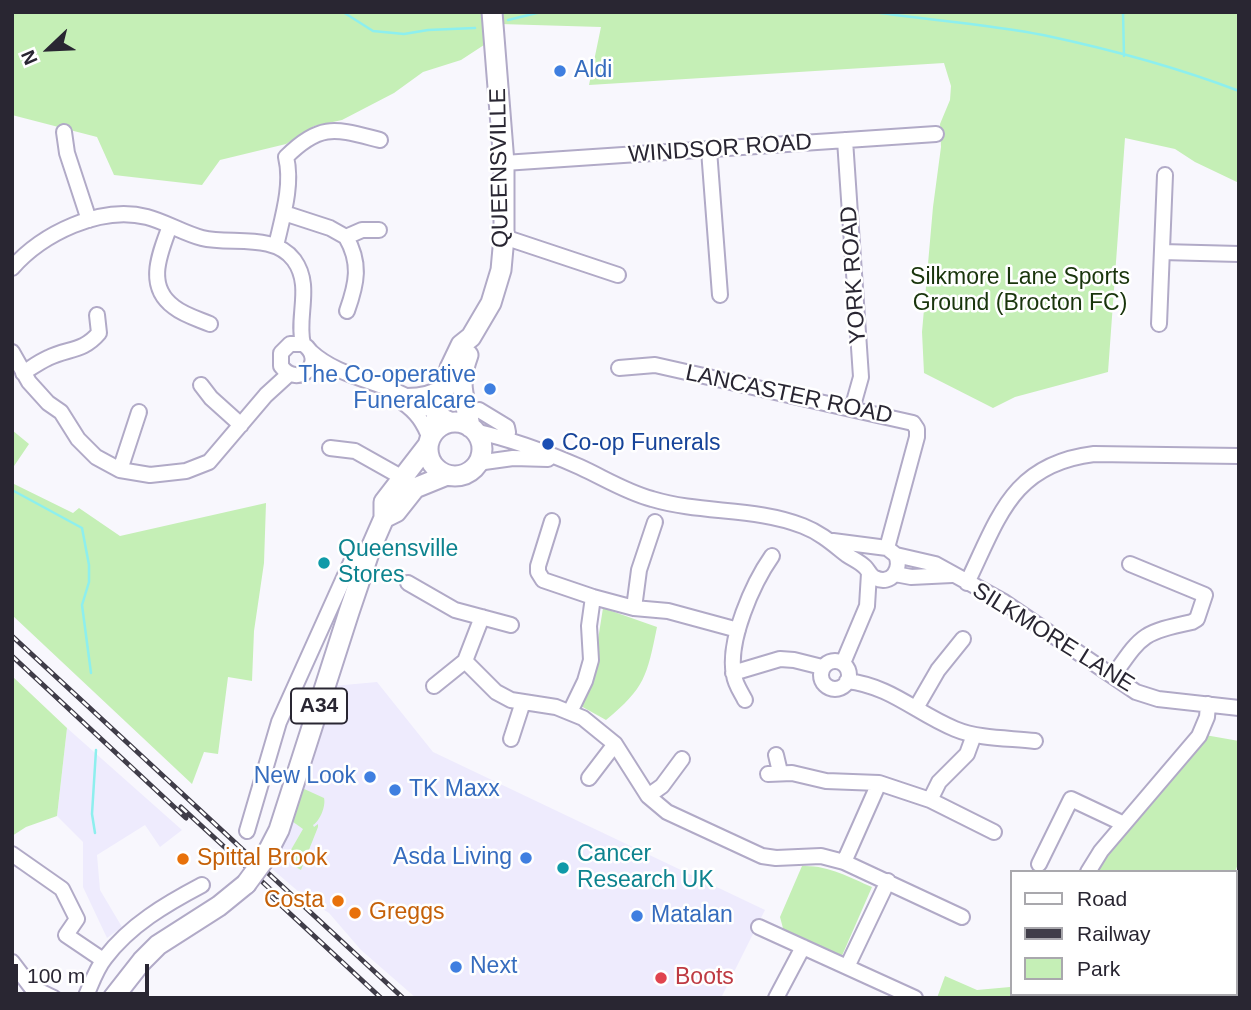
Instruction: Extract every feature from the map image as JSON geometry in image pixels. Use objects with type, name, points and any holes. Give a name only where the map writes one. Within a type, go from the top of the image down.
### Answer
[{"type":"highway","name":"QUEENSVILLE","points":[[444,386],[461,345],[471,337],[491,303],[501,270],[504,163],[492,16]]},
{"type":"highway","name":"A34","points":[[113,998],[158,945],[246,884],[271,849],[370,550],[384,518],[384,502],[450,429],[471,337]]},
{"type":"highway","name":"A34","points":[[444,386],[450,429]]},
{"type":"highway","points":[[450,429],[481,447],[477,463],[463,474],[447,475],[433,464],[450,429]]},
{"type":"highway","name":"A34","points":[[384,518],[396,512],[415,488],[447,475]]},
{"type":"street","points":[[276,246],[284,213],[289,166],[286,157],[304,139],[319,132],[343,130],[380,140]]},
{"type":"street","points":[[64,132],[67,153],[89,220]]},
{"type":"street","name":"WINDSOR ROAD","points":[[504,163],[936,134]]},
{"type":"street","name":"YORK ROAD","points":[[845,141],[861,377],[852,409]]},
{"type":"street","points":[[709,149],[720,295]]},
{"type":"street","points":[[1159,324],[1165,175]]},
{"type":"street","points":[[284,213],[330,228],[346,237],[355,253],[356,274],[355,289],[347,311]]},
{"type":"street","points":[[12,268],[26,252],[45,239],[89,220],[128,214],[147,217],[203,238],[276,246],[294,261],[301,276],[304,291],[301,344],[312,364],[288,374],[209,462],[186,471],[150,475],[120,470],[96,457],[78,439],[61,412],[38,393],[12,352]]},
{"type":"street","points":[[170,226],[156,263],[157,281],[164,298],[175,309],[210,324]]},
{"type":"street","points":[[346,237],[362,230],[379,230]]},
{"type":"street","points":[[504,237],[618,275]]},
{"type":"street","points":[[1162,252],[1239,254]]},
{"type":"street","points":[[23,373],[51,356],[69,353],[91,342],[99,333],[97,315]]},
{"type":"street","points":[[301,344],[324,364],[407,396],[450,429]]},
{"type":"street","points":[[288,374],[281,354],[301,344]]},
{"type":"street","name":"LANCASTER ROAD","points":[[619,368],[654,365],[906,420],[917,429],[917,438],[887,550]]},
{"type":"street","points":[[288,374],[324,373],[402,402],[412,408],[422,421],[450,429]]},
{"type":"street","points":[[201,385],[211,398],[241,425]]},
{"type":"street","points":[[407,396],[422,396],[444,386]]},
{"type":"street","points":[[450,429],[479,410],[507,427],[508,432],[502,437]]},
{"type":"street","points":[[120,470],[139,412]]},
{"type":"street","name":"SILKMORE LANE","points":[[450,429],[502,437],[648,498],[674,504],[758,513],[805,526],[831,541],[882,580],[893,576],[952,575]]},
{"type":"street","points":[[330,448],[355,451],[403,478]]},
{"type":"street","points":[[967,583],[1011,499],[1031,476],[1052,463],[1094,454],[1239,456]]},
{"type":"street","name":"SILKMORE LANE","points":[[477,463],[527,457],[560,459]]},
{"type":"street","points":[[552,521],[541,552],[538,572],[543,580],[634,608],[668,611],[738,630]]},
{"type":"street","points":[[634,608],[639,570],[655,522]]},
{"type":"street","name":"SILKMORE LANE","points":[[831,541],[887,550],[935,564],[1004,602],[1136,692],[1158,699],[1239,708]]},
{"type":"street","points":[[247,831],[279,722],[352,561],[370,550]]},
{"type":"street","points":[[843,663],[867,606],[899,565],[887,550],[868,556],[867,606]]},
{"type":"street","points":[[772,556],[749,600],[738,630],[733,660],[736,688],[780,659],[822,667]]},
{"type":"street","points":[[1113,676],[1138,641],[1148,634],[1197,619],[1205,595],[1130,564]]},
{"type":"street","points":[[408,583],[455,610],[504,626]]},
{"type":"street","points":[[570,712],[585,681],[591,660],[589,626],[593,597]]},
{"type":"street","points":[[443,685],[466,661],[482,617]]},
{"type":"street","points":[[916,708],[937,670],[963,639]]},
{"type":"street","points":[[466,661],[496,692],[511,700],[570,712],[583,718],[615,744],[648,796],[667,812],[747,851],[776,858],[821,856],[844,862],[888,881],[952,917]]},
{"type":"street","points":[[830,661],[843,663],[848,670],[847,681],[840,688],[828,687],[821,676],[822,667],[830,661]]},
{"type":"street","points":[[847,681],[876,686],[932,719],[974,735],[1035,741]]},
{"type":"street","points":[[512,739],[523,702]]},
{"type":"street","points":[[1089,870],[1101,850],[1199,736],[1208,717],[1208,704]]},
{"type":"street","points":[[930,800],[939,782],[967,754],[974,735]]},
{"type":"street","points":[[588,772],[615,744]]},
{"type":"street","points":[[776,755],[774,773],[826,781],[879,783],[930,800],[994,832]]},
{"type":"street","points":[[648,796],[662,786],[681,759]]},
{"type":"street","points":[[844,862],[879,783]]},
{"type":"street","points":[[1039,864],[1071,799],[1124,824]]},
{"type":"street","points":[[12,854],[62,889],[77,919],[66,935],[103,960]]},
{"type":"street","points":[[847,967],[888,881]]},
{"type":"street","points":[[85,998],[103,960],[127,934],[163,906],[202,885]]},
{"type":"street","points":[[759,928],[915,998]]},
{"type":"street","points":[[776,998],[803,947]]},
{"type":"street","points":[[12,962],[32,987],[54,998]]},
{"type":"shaded area","points":[[377,682],[433,752],[765,910],[721,998],[416,998],[361,950],[329,913],[307,899],[271,868],[333,686]]},
{"type":"shaded area","points":[[67,728],[182,830],[160,847],[145,825],[97,855],[100,890],[122,927],[107,938],[83,887],[83,842],[57,816]]},
{"type":"green space","points":[[12,12],[483,12],[484,45],[461,60],[423,72],[394,93],[342,120],[314,126],[286,144],[220,160],[202,185],[114,175],[97,137],[12,115]]},
{"type":"green space","name":"Silkmore Lane Sports Ground (Brocton FC)","points":[[499,12],[1239,12],[1239,183],[1175,149],[1125,138],[1108,372],[1015,397],[993,408],[924,373],[922,332],[941,147],[940,124],[950,100],[951,86],[944,63],[589,85],[601,27],[500,24]]},
{"type":"green space","points":[[12,430],[29,444],[12,469]]},
{"type":"green space","points":[[12,483],[73,513],[79,508],[120,536],[266,503],[264,563],[254,631],[252,681],[228,677],[218,754],[204,752],[192,784],[12,615]]},
{"type":"green space","points":[[603,608],[657,627],[642,680],[629,699],[606,720],[579,705],[594,665]]},
{"type":"green space","points":[[12,676],[67,728],[57,816],[26,827],[12,836]]},
{"type":"green space","points":[[1205,735],[1239,741],[1239,861],[1236,870],[1095,870],[1105,853]]},
{"type":"green space","points":[[302,788],[324,798],[324,801],[320,817],[313,825],[314,827],[318,824],[318,827],[301,870],[294,866],[296,859],[288,855],[303,829],[289,819]]},
{"type":"green space","points":[[802,866],[830,870],[872,887],[841,958],[784,932],[780,917]]},
{"type":"green space","points":[[1239,932],[1239,998],[1216,998],[1237,996]]},
{"type":"green space","points":[[945,976],[977,990],[1010,987],[1010,996],[1014,996],[1014,998],[937,998]]},
{"type":"green space","points":[[1028,996],[1190,996],[1189,998],[1027,998]]},
{"type":"waterway","points":[[343,12],[373,31],[404,34],[475,28]]},
{"type":"waterway","points":[[508,20],[541,12]]},
{"type":"waterway","points":[[873,12],[1043,35],[1142,59],[1239,91]]},
{"type":"waterway","points":[[1123,12],[1124,56]]},
{"type":"waterway","points":[[12,490],[82,528],[89,565],[89,582],[82,605],[91,673]]},
{"type":"waterway","points":[[95,833],[92,814],[96,750]]},
{"type":"waterway","points":[[1237,884],[1239,878]]},
{"type":"railway","points":[[12,636],[403,998]]},
{"type":"railway","points":[[12,656],[186,818]]},
{"type":"railway","points":[[181,807],[281,899]]},
{"type":"railway","points":[[271,896],[381,998]]},
{"type":"place","name":"Aldi","points":[[560,71]]},
{"type":"place","name":"The Co-operative Funeralcare","points":[[490,389]]},
{"type":"place","name":"Co-op Funerals","points":[[548,444]]},
{"type":"place","name":"Queensville Stores","points":[[324,563]]},
{"type":"place","name":"New Look","points":[[370,777]]},
{"type":"place","name":"TK Maxx","points":[[395,790]]},
{"type":"place","name":"Asda Living","points":[[526,858]]},
{"type":"place","name":"Spittal Brook","points":[[183,859]]},
{"type":"place","name":"Cancer Research UK","points":[[563,868]]},
{"type":"place","name":"Costa","points":[[338,901]]},
{"type":"place","name":"Greggs","points":[[355,913]]},
{"type":"place","name":"Matalan","points":[[637,916]]},
{"type":"place","name":"Next","points":[[456,967]]},
{"type":"place","name":"Boots","points":[[661,978]]}]
